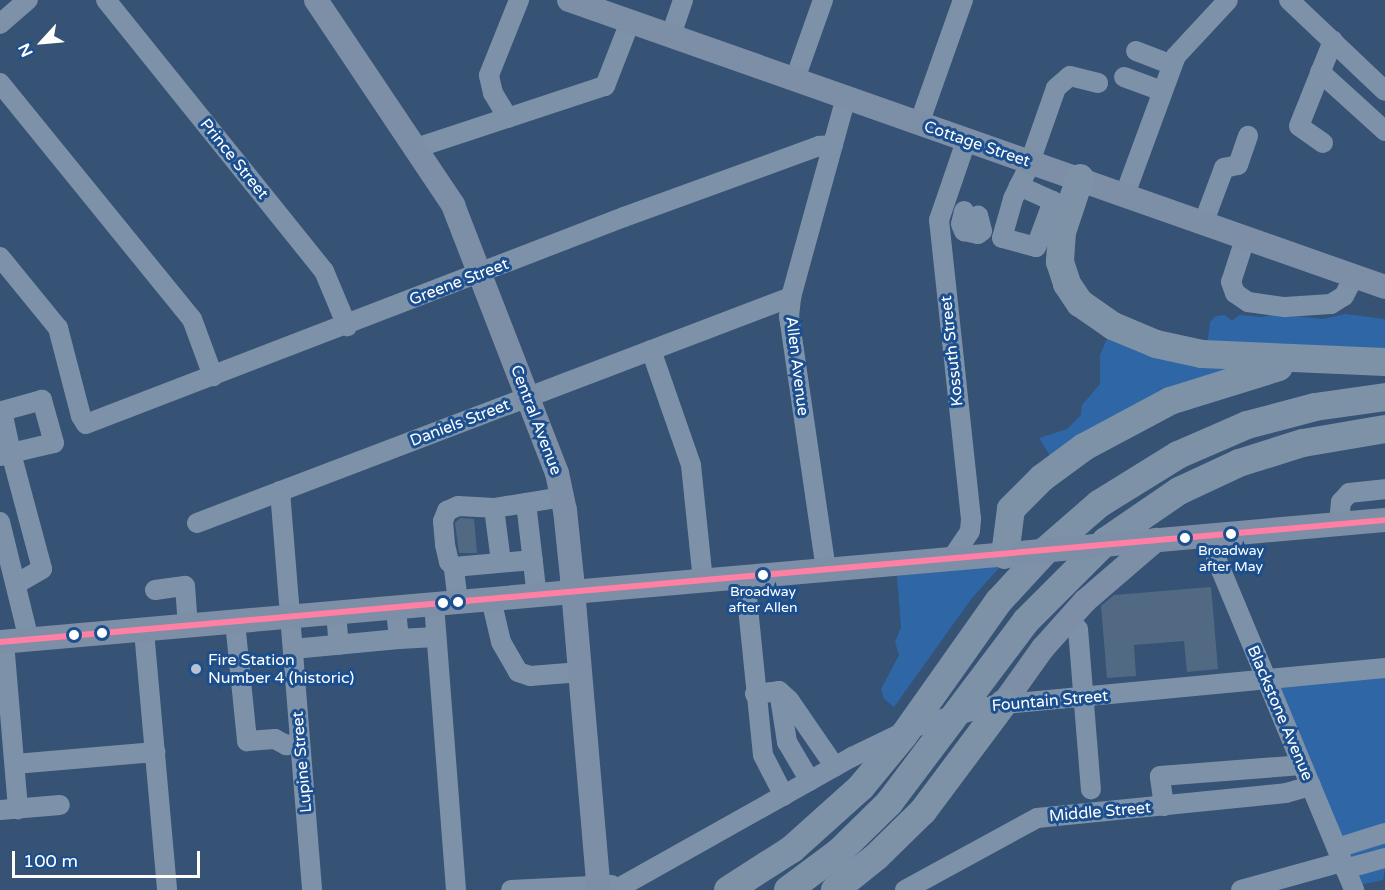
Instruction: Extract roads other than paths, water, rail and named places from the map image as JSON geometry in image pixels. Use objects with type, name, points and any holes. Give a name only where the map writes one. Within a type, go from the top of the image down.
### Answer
[{"type":"highway","points":[[1080,178],[1062,232],[1060,262],[1070,290],[1093,314],[1135,336],[1179,350],[1385,362]]},
{"type":"highway","points":[[1012,554],[1011,509],[1055,468],[1109,431],[1153,408],[1218,384],[1327,360]]},
{"type":"highway","points":[[728,890],[792,849],[861,787],[904,735],[999,601],[1046,550],[1099,504],[1178,455],[1247,425],[1315,407],[1385,397]]},
{"type":"highway","points":[[788,890],[838,852],[889,803],[1026,621],[1071,572],[1114,534],[1179,491],[1239,463],[1314,440],[1385,429]]},
{"type":"highway","points":[[835,890],[877,856],[923,811],[995,705]]},
{"type":"main road","name":"Central Avenue","points":[[316,0],[453,205],[528,397],[563,497],[581,672],[608,887]]},
{"type":"main road","name":"Cottage Street","points":[[569,0],[1385,287]]},
{"type":"main road","points":[[2,642],[1385,520]]},
{"type":"main road","points":[[995,705],[1085,601],[1146,541]]},
{"type":"street","points":[[0,24],[28,0]]},
{"type":"street","name":"Prince Street","points":[[106,0],[324,272],[346,326]]},
{"type":"street","points":[[508,118],[493,93],[489,75],[519,0]]},
{"type":"street","points":[[670,35],[683,0]]},
{"type":"street","points":[[795,79],[823,0]]},
{"type":"street","points":[[919,124],[963,0]]},
{"type":"street","points":[[1124,197],[1172,65],[1181,48],[1228,0]]},
{"type":"street","points":[[1289,0],[1385,91]]},
{"type":"street","points":[[416,148],[605,86],[630,22]]},
{"type":"street","points":[[1323,142],[1299,126],[1333,41]]},
{"type":"street","points":[[1136,51],[1172,65]]},
{"type":"street","points":[[1320,72],[1385,131]]},
{"type":"street","points":[[1019,186],[1030,162],[1056,88],[1070,76],[1098,83]]},
{"type":"street","points":[[1124,77],[1162,91]]},
{"type":"street","points":[[0,83],[192,319],[213,376]]},
{"type":"street","name":"Allen Avenue","points":[[826,570],[791,329],[791,297],[846,97]]},
{"type":"street","points":[[1203,224],[1224,168],[1238,165],[1248,135]]},
{"type":"street","name":"Kossuth Street","points":[[952,558],[970,531],[971,519],[939,227],[943,204],[966,141]]},
{"type":"street","name":"Greene Street","points":[[0,257],[58,328],[81,416],[86,424],[346,326],[624,217],[819,146],[833,145]]},
{"type":"street","points":[[943,204],[970,212]]},
{"type":"street","points":[[1245,239],[1232,282],[1235,293],[1248,302],[1286,307],[1331,304],[1344,296],[1354,276]]},
{"type":"street","name":"Daniels Street","points":[[197,523],[791,297]]},
{"type":"street","points":[[651,350],[691,465],[703,581]]},
{"type":"street","points":[[6,454],[42,569],[16,584]]},
{"type":"street","points":[[1339,524],[1341,502],[1349,493],[1385,489]]},
{"type":"street","name":"Lupine Street","points":[[280,491],[312,890]]},
{"type":"street","points":[[458,602],[454,567],[449,562],[442,521],[447,511],[458,506],[494,508],[563,497]]},
{"type":"street","points":[[526,503],[537,596]]},
{"type":"street","points":[[494,508],[501,562]]},
{"type":"street","points":[[0,522],[29,640]]},
{"type":"street","name":"Blackstone Avenue","points":[[1212,535],[1216,558],[1354,890]]},
{"type":"street","points":[[454,567],[533,560]]},
{"type":"street","points":[[745,578],[763,755],[784,796]]},
{"type":"street","points":[[155,590],[185,586],[188,627]]},
{"type":"street","points":[[491,599],[501,642],[518,672],[530,676],[581,672]]},
{"type":"street","points":[[434,604],[456,890]]},
{"type":"street","points":[[396,608],[399,639]]},
{"type":"street","points":[[336,613],[339,645]]},
{"type":"street","points":[[236,622],[247,741],[276,739],[286,745],[300,743]]},
{"type":"street","points":[[1078,630],[1090,789]]},
{"type":"street","points":[[144,631],[167,890]]},
{"type":"street","points":[[293,649],[436,637]]},
{"type":"street","points":[[2,642],[15,764],[9,810],[60,805]]},
{"type":"street","name":"Fountain Street","points":[[608,887],[784,796],[852,757],[914,728],[995,705],[1385,668]]},
{"type":"street","points":[[755,694],[779,691]]},
{"type":"street","points":[[779,691],[809,724],[835,767]]},
{"type":"street","points":[[779,691],[787,742],[810,781]]},
{"type":"street","points":[[15,764],[155,752]]},
{"type":"street","points":[[1164,806],[1160,776],[1302,765]]},
{"type":"street","points":[[1211,772],[1214,800]]},
{"type":"street","name":"Middle Street","points":[[905,890],[1037,818],[1286,793],[1311,786]]},
{"type":"street","points":[[1341,860],[1385,833]]},
{"type":"street","points":[[1241,890],[1341,860],[1385,858]]},
{"type":"street","points":[[511,890],[608,887]]},
{"type":"place","name":"Broadway after May","points":[[1231,534]]},
{"type":"place","name":"Broadway after Allen","points":[[763,575]]},
{"type":"place","name":"Fire Station Number 4 (historic)","points":[[196,669]]}]
